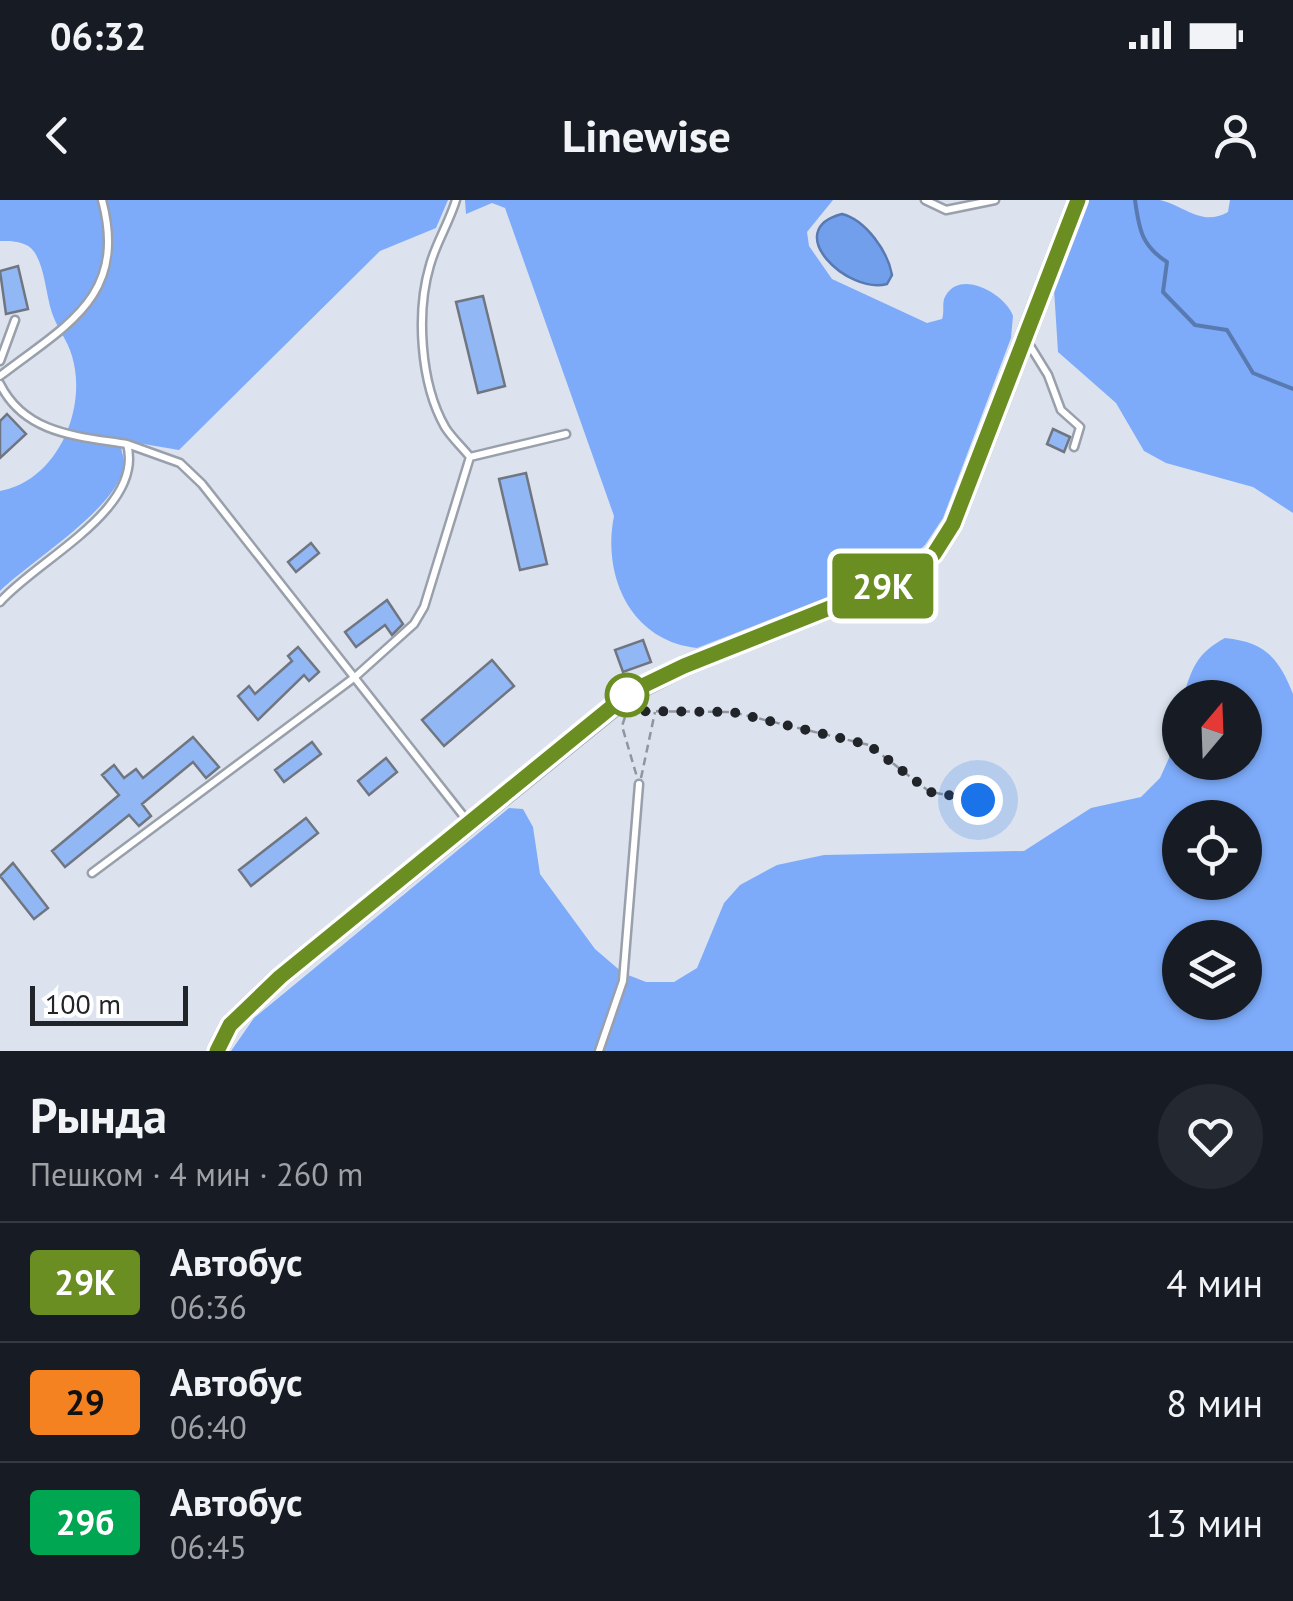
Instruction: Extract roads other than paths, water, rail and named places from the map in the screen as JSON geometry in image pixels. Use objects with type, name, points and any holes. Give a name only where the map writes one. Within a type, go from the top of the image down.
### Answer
[{"type":"main road","points":[[217,1051],[230,1025],[261,994],[644,684],[910,576],[934,554],[953,524],[1078,200]]},
{"type":"lane","points":[[0,376],[97,294],[106,256],[107,220],[102,200]]},
{"type":"lane","points":[[456,200],[429,268],[423,299],[424,348],[433,395],[445,427],[470,456]]},
{"type":"lane","points":[[924,200],[946,210],[995,200]]},
{"type":"lane","points":[[0,361],[15,320]]},
{"type":"lane","points":[[1024,336],[1048,375],[1060,410],[1080,427],[1074,447]]},
{"type":"lane","points":[[0,384],[7,398],[38,425],[56,432],[127,444],[180,463],[192,473],[471,825]]},
{"type":"lane","points":[[470,456],[566,434]]},
{"type":"lane","points":[[0,602],[107,508],[129,476],[132,462],[127,444]]},
{"type":"lane","points":[[92,872],[355,677],[414,624],[424,607],[470,456]]},
{"type":"lane","points":[[599,1051],[625,969],[640,784]]},
{"type":"waterway","points":[[1135,200],[1143,236],[1167,262],[1163,292],[1195,325],[1227,330],[1253,373],[1293,389]]}]
